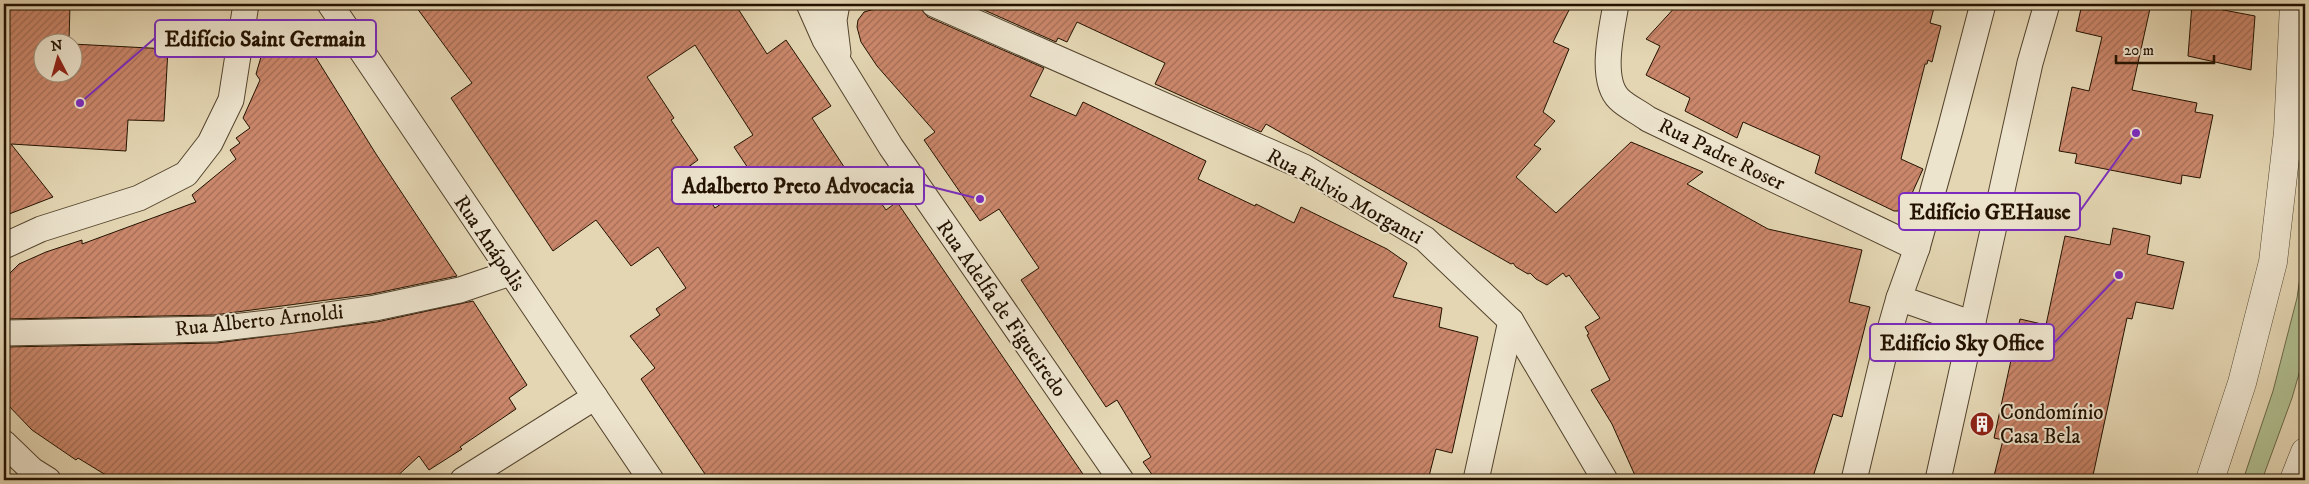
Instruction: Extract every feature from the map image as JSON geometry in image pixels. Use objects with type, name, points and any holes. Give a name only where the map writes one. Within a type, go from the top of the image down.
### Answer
[{"type":"street","points":[[4,246],[41,230],[139,198],[186,174],[210,143],[231,100],[246,4]]},
{"type":"street","name":"Rua Anápolis","points":[[330,4],[651,480]]},
{"type":"street","name":"Rua Adelfa de Figueiredo","points":[[809,4],[825,40],[838,58],[891,147],[1121,480]]},
{"type":"street","name":"Rua Adelfa de Figueiredo","points":[[837,4],[834,25],[838,58]]},
{"type":"street","name":"Rua Fulvio Morganti","points":[[934,4],[1304,167],[1425,239],[1511,321],[1606,480]]},
{"type":"street","name":"Rua Padre Roser","points":[[1616,4],[1608,57],[1612,89],[1619,99],[1648,119],[1917,248]]},
{"type":"street","points":[[1854,480],[1899,298],[1917,248],[1983,4]]},
{"type":"street","points":[[1938,480],[2030,63],[2046,4]]},
{"type":"street","points":[[2210,480],[2242,383],[2273,262],[2288,132],[2294,4]]},
{"type":"street","name":"Rua Alberto Arnoldi","points":[[4,333],[215,329],[293,320],[375,308],[460,290],[510,273]]},
{"type":"street","points":[[1899,298],[1973,324]]},
{"type":"street","points":[[1476,480],[1511,321]]},
{"type":"street","points":[[463,480],[595,397]]},
{"type":"street","points":[[4,443],[32,470],[48,480]]},
{"type":"street","points":[[2294,480],[2305,452]]},
{"type":"green space","points":[[2305,243],[2305,353],[2292,398],[2262,480],[2243,480],[2273,391],[2297,298]]},
{"type":"building","points":[[4,4],[70,4],[69,32],[32,32],[32,82],[82,82],[82,45],[168,49],[164,121],[128,120],[126,151],[11,144],[53,197],[4,216]]},
{"type":"building","points":[[414,4],[735,4],[767,54],[786,40],[831,106],[812,118],[852,179],[861,174],[886,210],[897,202],[1087,480],[709,480],[641,379],[655,368],[630,336],[660,315],[656,309],[686,288],[658,247],[631,266],[596,220],[553,251],[451,98],[472,83]],"holes":[[[695,45],[753,135],[734,147],[756,180],[715,208],[687,168],[698,160],[671,120],[674,118],[647,77]]]},
{"type":"building","points":[[982,4],[1572,4],[1553,42],[1569,49],[1543,112],[1555,121],[1534,145],[1541,149],[1516,177],[1556,213],[1631,142],[1703,172],[1687,184],[1768,229],[1862,250],[1849,302],[1870,307],[1842,417],[1833,414],[1812,480],[1637,480],[1612,424],[1591,390],[1610,380],[1587,335],[1589,334],[1585,327],[1600,318],[1569,275],[1566,277],[1563,273],[1547,285],[1530,273],[1528,274],[1516,267],[1513,263],[1511,264],[1266,124],[1261,132],[1155,84],[1165,63],[1077,22],[1067,42],[1058,38],[1056,42],[975,6],[987,6]]},
{"type":"building","points":[[1678,4],[1935,4],[1930,23],[1941,26],[1932,62],[1928,60],[1927,64],[1925,64],[1901,159],[1923,169],[1904,211],[1894,211],[1815,173],[1820,156],[1743,122],[1737,138],[1685,111],[1690,98],[1646,75],[1660,46],[1646,39]]},
{"type":"building","points":[[2082,4],[2151,4],[2132,90],[2197,103],[2195,112],[2213,115],[2200,178],[2182,175],[2181,184],[2075,163],[2077,154],[2059,151],[2072,87],[2089,91],[2102,37],[2076,31]]},
{"type":"building","points":[[2192,4],[2255,16],[2251,70],[2188,56]]},
{"type":"building","points":[[920,8],[928,17],[1044,68],[1030,96],[1076,116],[1083,102],[1206,161],[1198,179],[1294,223],[1301,207],[1387,249],[1407,263],[1393,297],[1442,308],[1439,327],[1478,337],[1452,453],[1436,449],[1428,480],[1156,480],[1143,462],[1151,457],[1117,400],[1106,407],[1021,280],[1039,268],[999,209],[980,221],[924,140],[935,132],[877,66],[861,42],[857,27],[858,20],[864,12],[875,9]]},
{"type":"building","points":[[295,24],[376,154],[457,276],[372,294],[214,315],[5,319],[4,279],[19,264],[46,252],[82,240],[82,244],[196,202],[192,195],[236,159],[230,150],[240,143],[236,138],[250,128],[243,118],[260,80],[256,74],[266,40]]},
{"type":"building","points":[[2113,228],[2150,236],[2147,254],[2184,262],[2173,309],[2136,302],[2132,319],[2127,318],[2092,480],[1993,480],[2003,440],[1994,438],[2020,319],[2046,325],[2065,236],[2110,245]]},
{"type":"building","points":[[473,301],[527,385],[509,398],[516,409],[460,447],[462,449],[429,470],[419,456],[393,480],[114,480],[78,458],[76,460],[32,430],[4,401],[4,347],[217,343],[377,322]]},
{"type":"place","name":"Edifício Saint Germain","points":[[80,103]]},
{"type":"place","name":"Edifício GEHause","points":[[2136,133]]},
{"type":"place","name":"Adalberto Preto Advocacia","points":[[980,199]]},
{"type":"place","name":"Edifício Sky Office","points":[[2119,275]]},
{"type":"place","name":"Condomínio Casa Bela","points":[[1982,424]]}]
